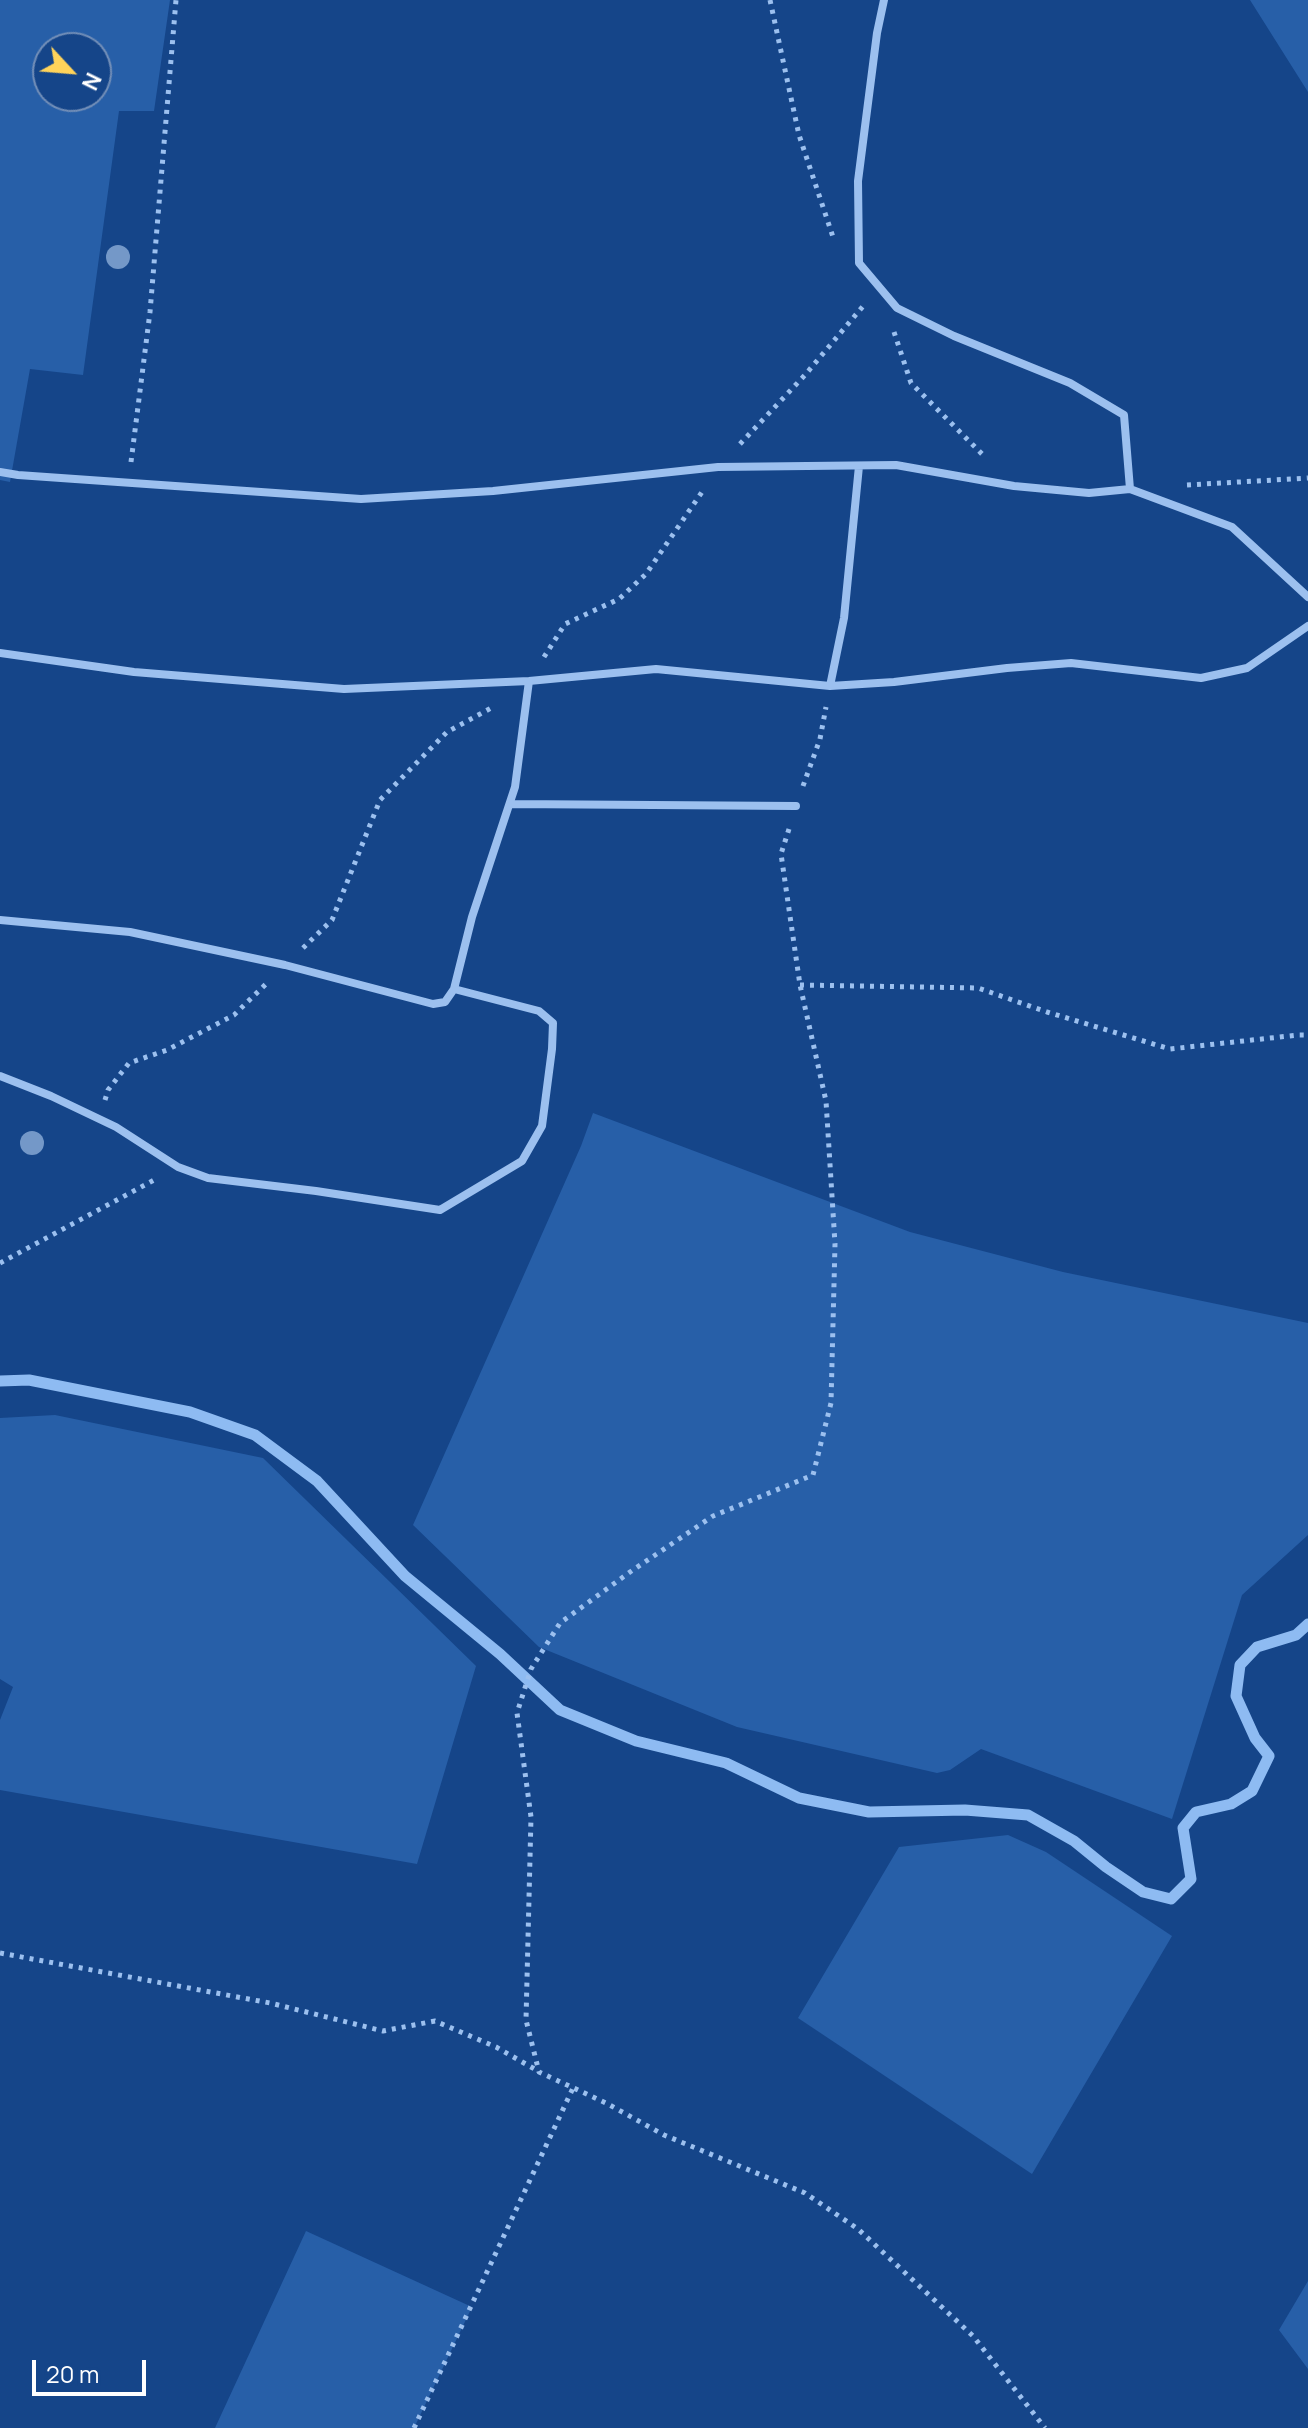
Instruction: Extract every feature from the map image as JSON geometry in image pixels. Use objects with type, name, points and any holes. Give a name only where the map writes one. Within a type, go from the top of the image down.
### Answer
[{"type":"street","points":[[884,0],[858,181],[859,263],[897,308],[954,336],[1070,383],[1124,415],[1130,489]]},
{"type":"street","points":[[0,472],[361,499],[493,491],[718,467],[896,465],[1014,486],[1089,493],[1130,489],[1232,527],[1308,597]]},
{"type":"street","points":[[830,686],[844,618],[859,466]]},
{"type":"street","points":[[0,653],[134,672],[344,689],[529,681],[656,669],[830,686],[1071,663],[1201,678],[1247,668],[1308,626]]},
{"type":"street","points":[[0,920],[130,932],[285,965],[433,1004],[445,1002],[454,989],[472,917],[515,787],[529,681]]},
{"type":"street","points":[[510,804],[796,806]]},
{"type":"street","points":[[0,1076],[116,1127],[178,1167],[208,1178],[440,1210],[522,1161],[542,1126],[553,1023],[539,1011],[454,989]]},
{"type":"path","points":[[128,483],[150,312],[176,0]]},
{"type":"path","points":[[98,1120],[108,1090],[129,1063],[167,1050],[234,1015],[332,920],[380,800],[447,732],[523,690],[565,624],[619,599],[646,574],[718,467],[805,375],[879,287]]},
{"type":"path","points":[[1173,486],[1308,478]]},
{"type":"path","points":[[539,2072],[526,2020],[531,1817],[517,1713],[531,1669],[560,1623],[642,1564],[713,1516],[813,1475],[831,1403],[835,1244],[826,1101],[800,985],[781,854],[820,739],[830,686]]},
{"type":"path","points":[[800,985],[978,988],[1170,1049],[1308,1035]]},
{"type":"path","points":[[0,1263],[178,1167]]},
{"type":"path","points":[[0,1953],[270,2003],[383,2031],[435,2021],[496,2047],[664,2135],[805,2193],[858,2229],[973,2336],[1045,2428]]},
{"type":"path","points":[[414,2428],[573,2088]]},
{"type":"shaded area","points":[[0,0],[170,0],[154,111],[119,111],[83,375],[30,369],[10,482],[0,480]]},
{"type":"shaded area","points":[[1250,0],[1308,0],[1308,92]]},
{"type":"shaded area","points":[[593,1113],[910,1232],[1063,1272],[1308,1323],[1308,1535],[1242,1595],[1172,1819],[981,1749],[950,1770],[937,1773],[737,1727],[539,1647],[413,1525]]},
{"type":"shaded area","points":[[55,1415],[263,1458],[476,1666],[417,1864],[0,1790],[0,1720],[13,1687],[0,1679],[0,1418]]},
{"type":"shaded area","points":[[1008,1835],[1046,1852],[1172,1936],[1032,2174],[798,2018],[899,1847]]},
{"type":"shaded area","points":[[306,2231],[472,2307],[414,2428],[215,2428]]},
{"type":"shaded area","points":[[1308,2281],[1308,2369],[1279,2330]]},
{"type":"waterway","points":[[0,1381],[29,1380],[190,1412],[255,1435],[317,1481],[405,1576],[500,1654],[560,1710],[636,1741],[726,1763],[799,1798],[869,1812],[965,1810],[1028,1815],[1074,1841],[1143,1892],[1171,1899],[1191,1879],[1183,1828],[1196,1812],[1231,1804],[1252,1791],[1269,1756],[1255,1738],[1236,1696],[1240,1665],[1257,1647],[1296,1635],[1308,1624]]}]
